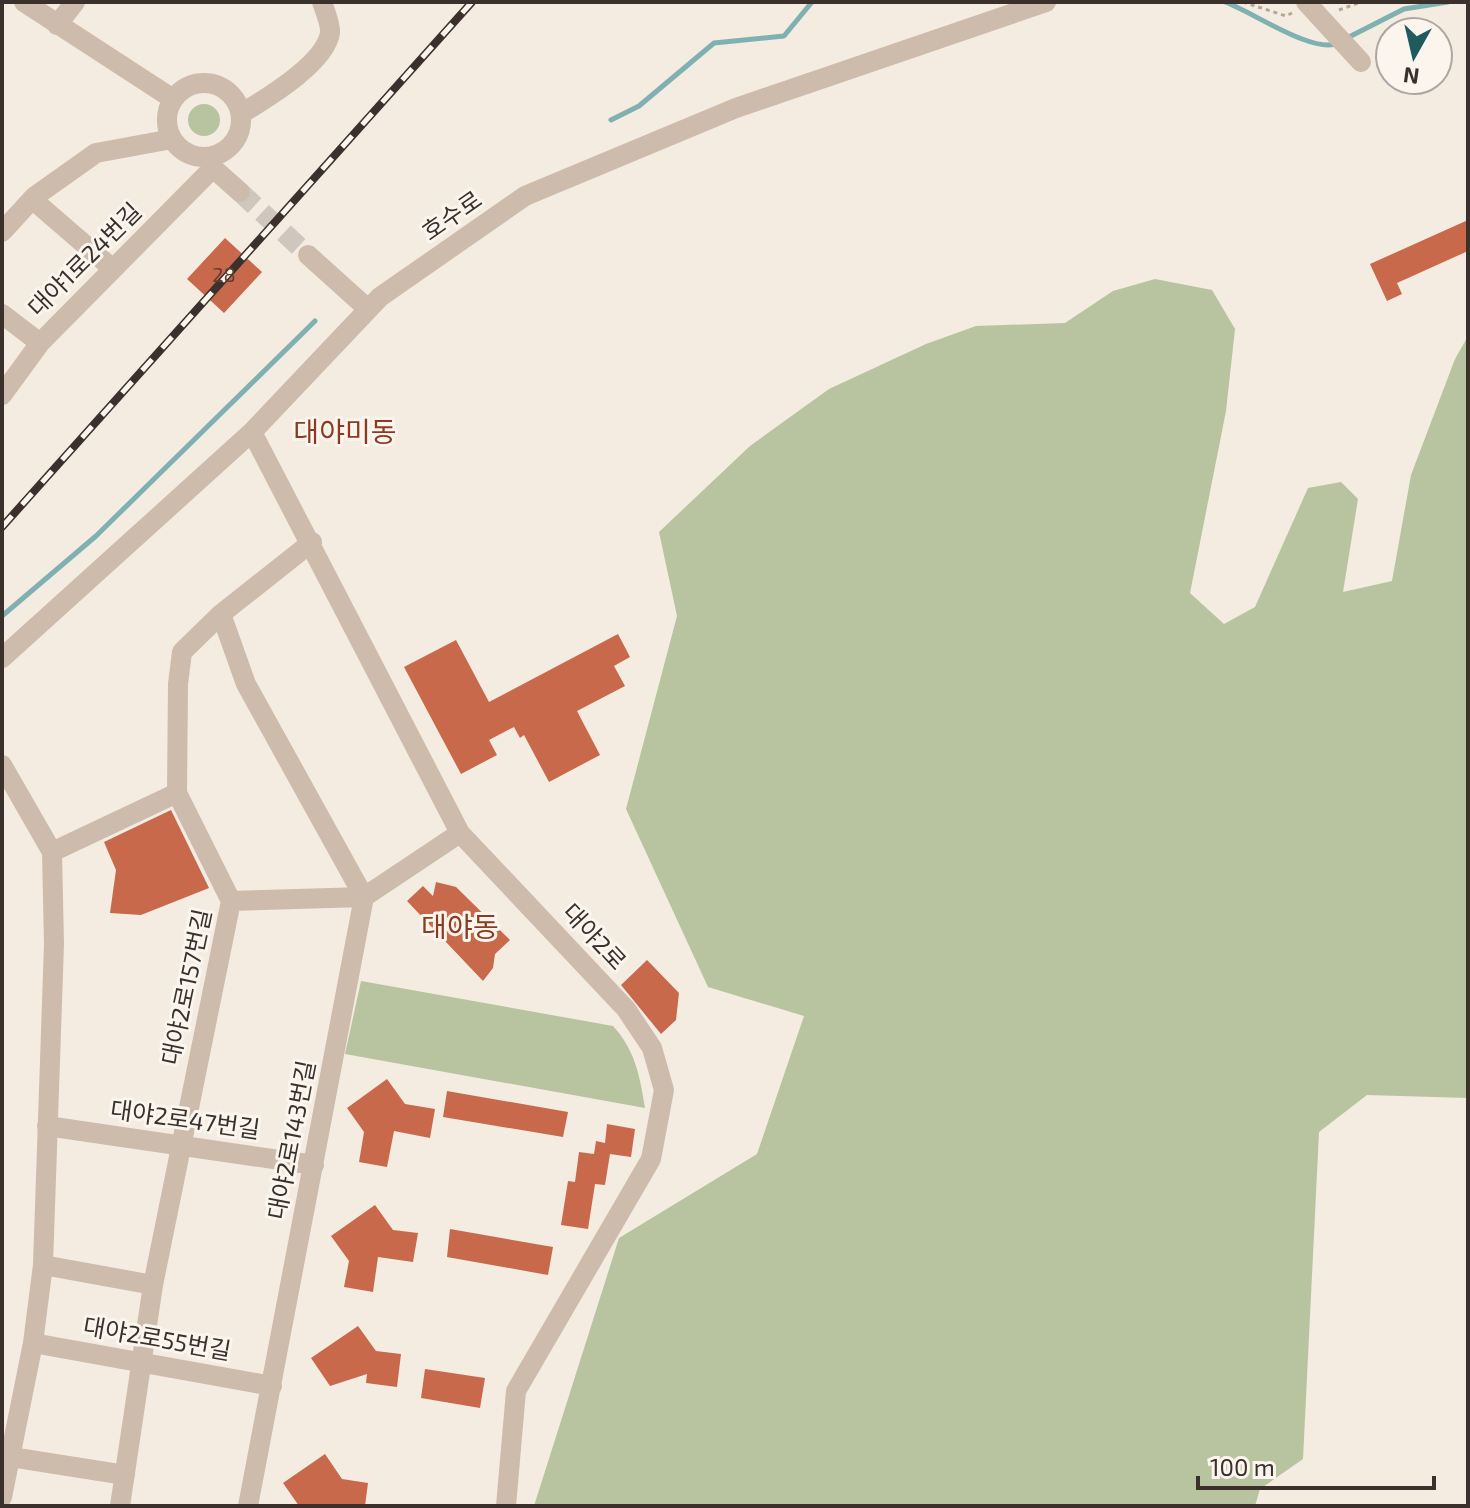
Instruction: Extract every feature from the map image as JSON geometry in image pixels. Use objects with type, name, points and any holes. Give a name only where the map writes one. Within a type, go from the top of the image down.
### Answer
[{"type":"street","points":[[24,2],[173,99]]},
{"type":"street","points":[[57,25],[75,2]]},
{"type":"street","points":[[241,114],[285,87],[322,49],[330,33],[322,2]]},
{"type":"street","name":"호수로","points":[[2,658],[252,432],[380,297],[525,196],[736,108],[1046,2]]},
{"type":"street","points":[[1309,7],[1361,62]]},
{"type":"street","points":[[213,162],[238,136],[241,114],[236,100],[225,89],[197,83],[183,89],[173,99],[167,119],[172,139],[189,154],[213,162],[240,192]]},
{"type":"street","points":[[2,232],[32,199],[96,153],[172,139]]},
{"type":"street","name":"대야1로24번길","points":[[2,395],[40,343],[213,162]]},
{"type":"street","points":[[32,199],[113,269]]},
{"type":"street","points":[[308,255],[368,309]]},
{"type":"street","points":[[2,314],[40,343]]},
{"type":"street","name":"대야2로","points":[[252,432],[312,542],[460,833],[626,1009],[652,1048],[664,1090],[651,1159],[516,1391],[506,1506]]},
{"type":"street","name":"대야2로157번길","points":[[120,1506],[153,1285],[231,901],[177,793],[178,684],[182,652],[221,614],[312,542]]},
{"type":"street","points":[[221,614],[246,684],[364,897]]},
{"type":"street","points":[[2,765],[52,852],[54,944],[43,1265],[33,1343],[2,1497]]},
{"type":"street","points":[[52,852],[177,793]]},
{"type":"street","points":[[231,901],[364,897],[460,833]]},
{"type":"street","name":"대야2로143번길","points":[[248,1506],[364,897]]},
{"type":"street","name":"대야2로47번길","points":[[47,1126],[314,1165]]},
{"type":"street","points":[[43,1265],[153,1285]]},
{"type":"street","name":"대야2로55번길","points":[[33,1343],[272,1386]]},
{"type":"street","points":[[11,1457],[125,1475]]},
{"type":"path","points":[[1243,2],[1286,16],[1309,7]]},
{"type":"green space","points":[[204,104],[215,109],[220,120],[215,131],[204,136],[193,131],[188,120],[193,109]]},
{"type":"green space","points":[[1155,279],[1212,290],[1235,329],[1226,411],[1190,593],[1224,624],[1255,607],[1308,488],[1341,482],[1358,499],[1343,592],[1392,581],[1411,475],[1455,359],[1468,336],[1468,1098],[1367,1095],[1319,1132],[1303,1459],[1260,1489],[1255,1506],[534,1506],[619,1238],[757,1154],[804,1016],[708,987],[626,809],[677,616],[659,532],[750,446],[829,389],[926,344],[976,326],[1065,323],[1113,291]]},
{"type":"green space","points":[[361,981],[613,1026],[627,1044],[635,1064],[645,1108],[345,1054]]},
{"type":"building","points":[[1468,220],[1468,251],[1397,283],[1402,294],[1387,301],[1370,264]]},
{"type":"building","points":[[225,238],[262,272],[224,313],[187,279]]},
{"type":"building","points":[[618,634],[630,657],[614,666],[625,686],[577,711],[600,755],[549,782],[524,735],[520,738],[514,727],[489,740],[497,755],[461,774],[404,667],[456,640],[489,702]]},
{"type":"building","points":[[171,810],[209,888],[141,915],[110,913],[116,870],[104,842]]},
{"type":"building","points":[[436,882],[456,887],[510,940],[495,954],[493,968],[483,981],[407,901],[423,886],[433,896]]},
{"type":"building","points":[[647,960],[679,993],[676,1020],[661,1034],[621,985]]},
{"type":"building","points":[[387,1079],[405,1104],[435,1109],[430,1138],[394,1131],[387,1167],[359,1162],[364,1132],[347,1108]]},
{"type":"building","points":[[447,1091],[568,1112],[563,1137],[443,1117]]},
{"type":"building","points":[[607,1124],[635,1129],[631,1157],[610,1154],[605,1185],[595,1184],[588,1229],[561,1225],[568,1181],[575,1182],[579,1152],[594,1154],[596,1141],[605,1143]]},
{"type":"building","points":[[375,1205],[393,1230],[418,1233],[413,1262],[378,1257],[373,1292],[344,1287],[349,1261],[331,1236]]},
{"type":"building","points":[[450,1229],[553,1247],[548,1275],[447,1257]]},
{"type":"building","points":[[358,1326],[376,1351],[401,1354],[397,1387],[366,1383],[367,1374],[330,1386],[311,1358]]},
{"type":"building","points":[[425,1369],[485,1378],[480,1408],[421,1398]]},
{"type":"building","points":[[325,1454],[342,1479],[368,1483],[365,1506],[299,1506],[283,1483]]},
{"type":"waterway","points":[[611,120],[639,106],[714,43],[784,36],[812,2]]},
{"type":"waterway","points":[[1225,2],[1299,38],[1327,45],[1338,43]]},
{"type":"waterway","points":[[1347,38],[1404,9],[1448,2]]},
{"type":"waterway","points":[[2,616],[96,536],[315,321]]},
{"type":"tunnel","points":[[240,192],[308,255]]},
{"type":"railway","points":[[2,527],[472,2]]},
{"type":"district","name":"대야미동","points":[[345,432]]},
{"type":"district","name":"대야동","points":[[460,927]]}]
